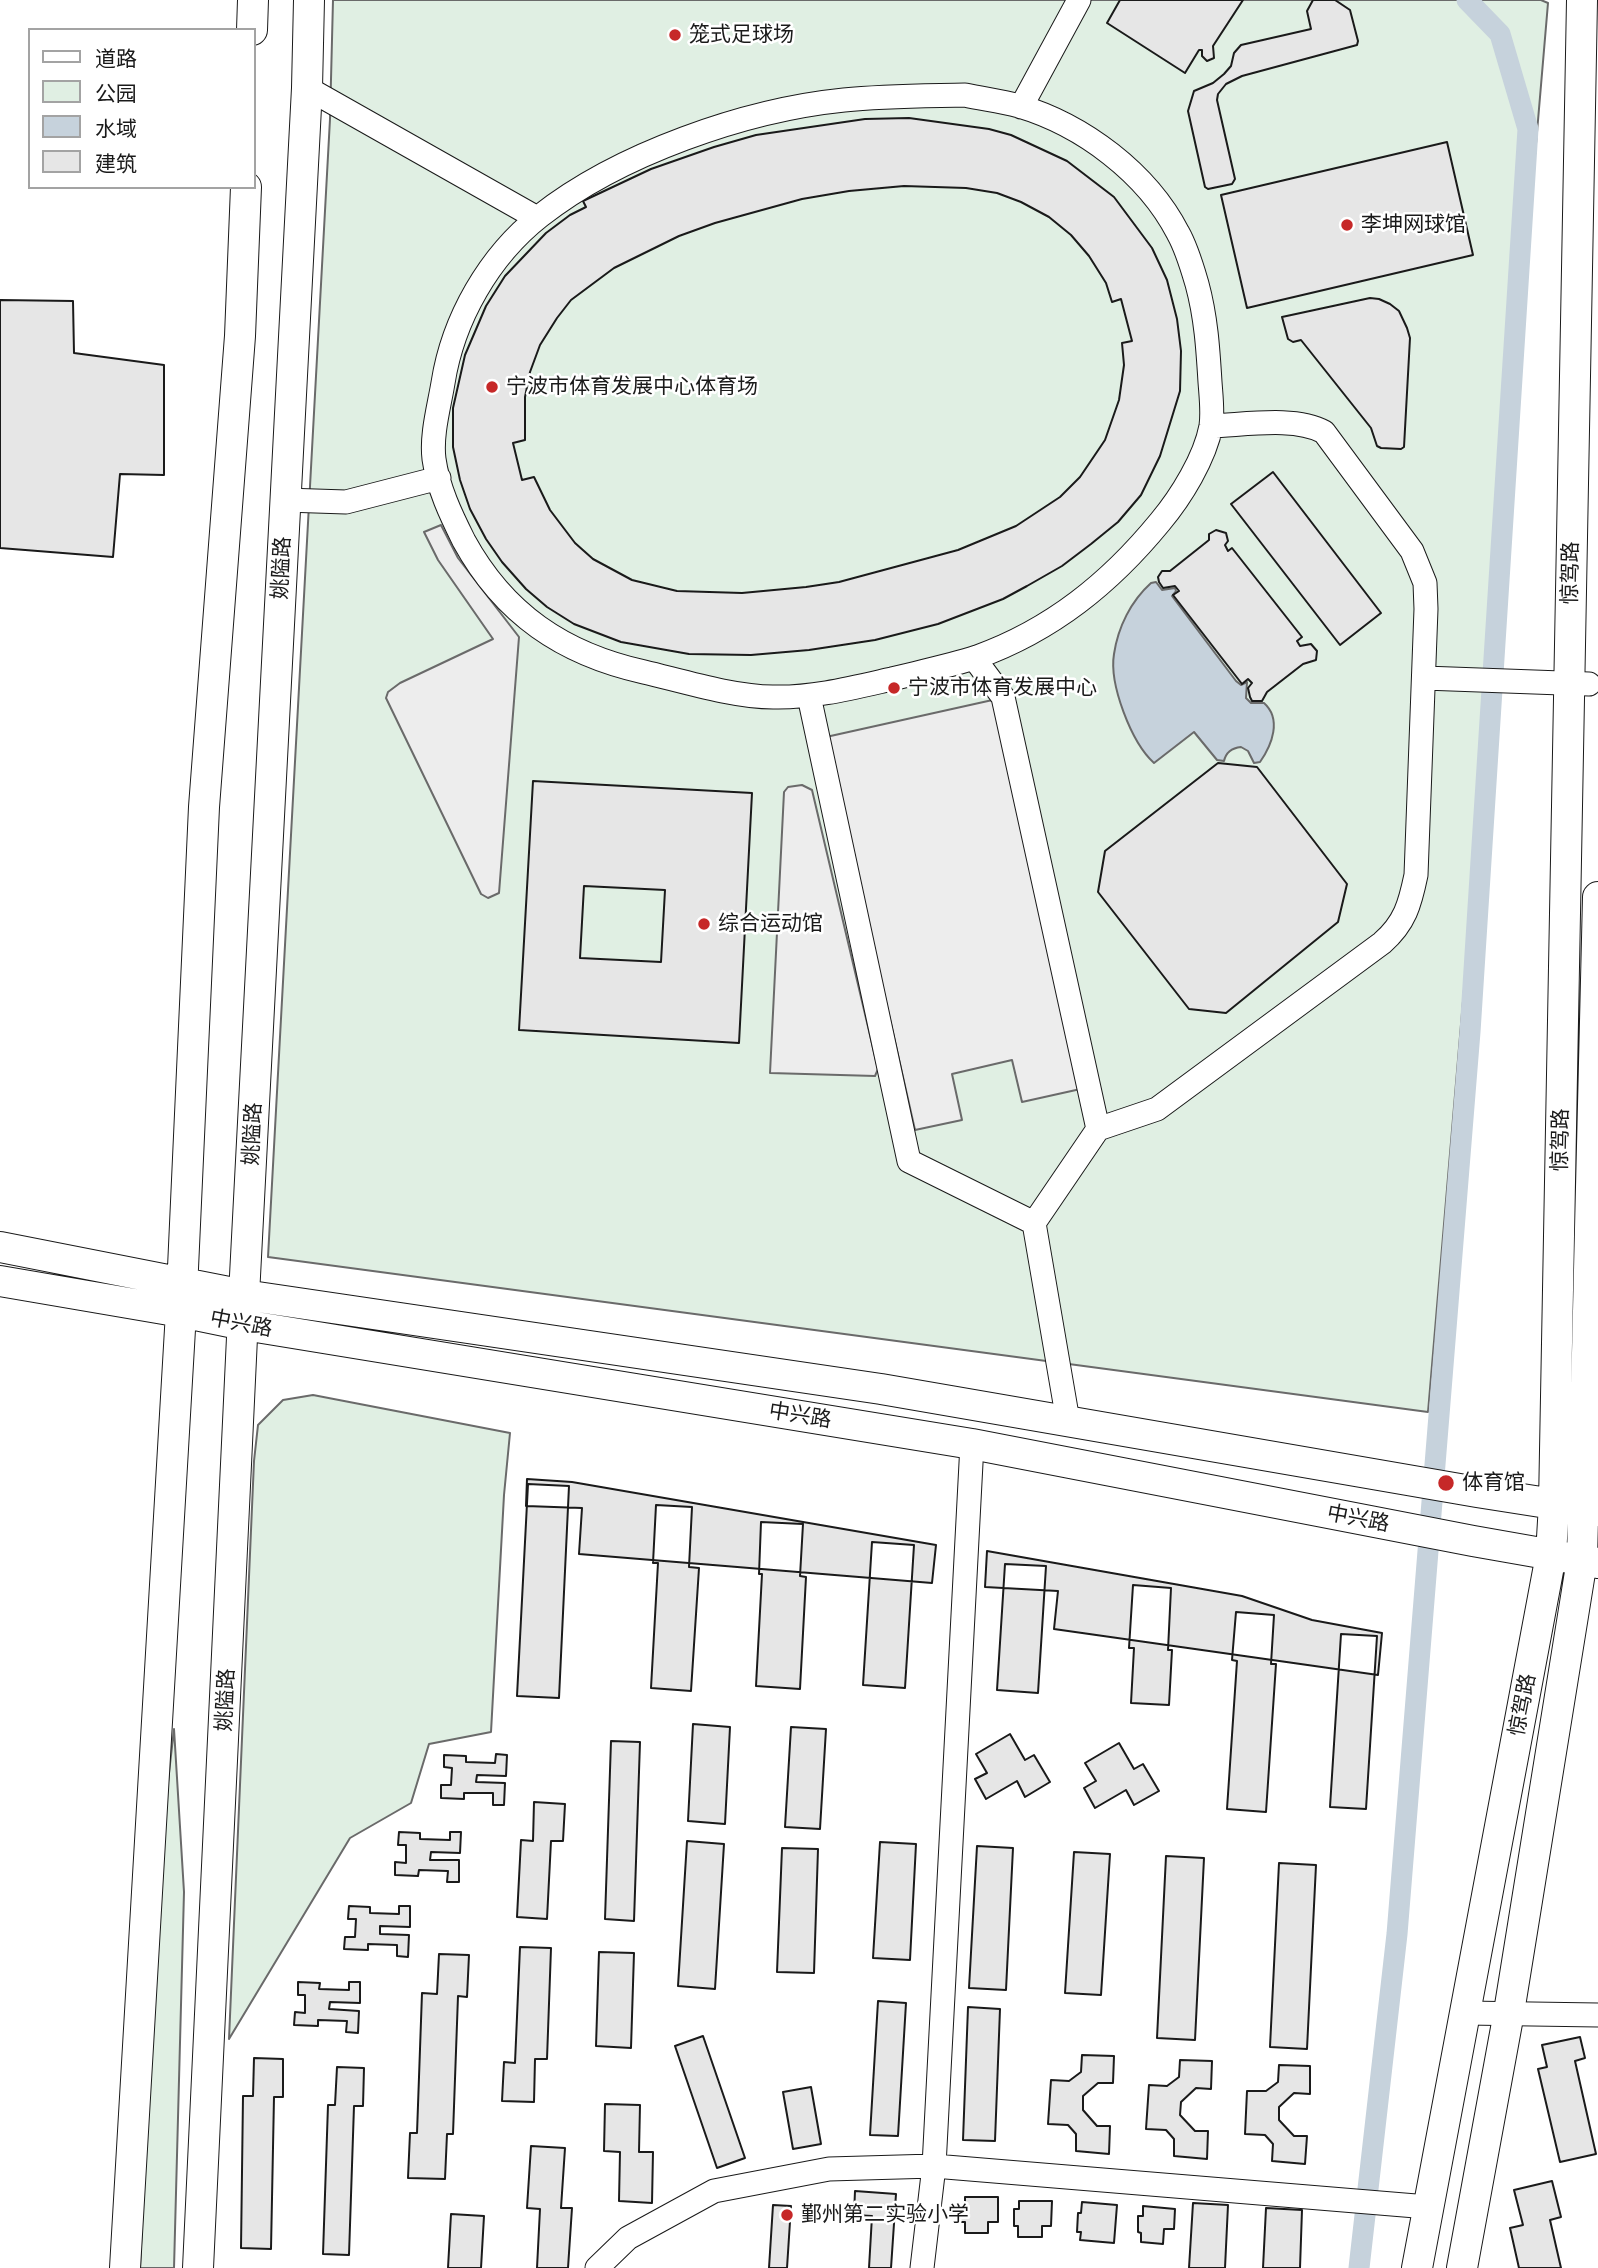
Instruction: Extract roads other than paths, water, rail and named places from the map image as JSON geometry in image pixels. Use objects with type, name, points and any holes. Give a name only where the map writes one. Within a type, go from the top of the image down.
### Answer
[{"type":"main road","points":[[252,28],[253,0]]},
{"type":"main road","name":"姚隘路","points":[[198,2268],[244,1295],[307,88],[309,0]]},
{"type":"main road","name":"惊驾路","points":[[1462,2268],[1590,1562],[1578,1508],[1582,0]]},
{"type":"main road","points":[[125,2268],[182,1298],[204,807],[240,335],[246,189]]},
{"type":"main road","name":"惊驾路","points":[[1416,2268],[1420,2206],[1466,2012],[1552,1555],[1578,1508],[1598,897]]},
{"type":"main road","name":"中兴路","points":[[0,1247],[182,1298],[244,1325],[972,1444],[1590,1562]]},
{"type":"main road","name":"中兴路","points":[[0,1281],[182,1298],[244,1295],[881,1389],[1578,1508]]},
{"type":"street","points":[[1021,107],[1079,0]]},
{"type":"street","points":[[307,88],[537,218]]},
{"type":"street","points":[[965,95],[1021,107],[1081,134],[1118,159],[1152,194],[1178,231],[1191,263],[1202,303],[1208,340],[1211,426],[1196,467],[1173,507],[1106,582],[1060,615],[974,658],[851,688],[809,696],[766,698],[635,670],[590,655],[547,635],[495,590],[473,557],[453,519],[433,455],[436,425],[446,364],[461,319],[495,260],[537,218],[582,187],[668,145],[732,124],[795,108],[843,100],[965,95]]},
{"type":"street","points":[[1068,1421],[1034,1223],[1098,1129],[1157,1109],[1399,929],[1411,901],[1416,875],[1425,583],[1412,551],[1324,432],[1313,426],[1298,424],[1211,426]]},
{"type":"street","points":[[285,500],[346,502],[439,478]]},
{"type":"street","points":[[974,658],[1003,697],[1098,1129]]},
{"type":"street","points":[[1424,678],[1589,684]]},
{"type":"street","points":[[809,696],[909,1161],[1034,1223]]},
{"type":"street","points":[[922,2268],[934,2166],[972,1444]]},
{"type":"street","points":[[1466,2012],[1598,2015]]},
{"type":"street","points":[[597,2268],[628,2238],[714,2191],[829,2169],[934,2166],[1420,2206]]},
{"type":"water","points":[[1156,582],[1162,590],[1175,588],[1172,596],[1236,681],[1241,685],[1247,682],[1246,698],[1251,703],[1264,703],[1269,709],[1273,717],[1273,732],[1260,762],[1254,763],[1248,751],[1241,747],[1230,751],[1224,761],[1217,760],[1194,732],[1154,763],[1137,741],[1118,696],[1113,666],[1114,654],[1122,624],[1132,606],[1151,583]]},
{"type":"waterway","points":[[1359,2268],[1397,1934],[1470,1032],[1528,129],[1500,34],[1467,0]]},
{"type":"place","name":"笼式足球场","points":[[675,35]]},
{"type":"place","name":"李坤网球馆","points":[[1347,225]]},
{"type":"place","name":"宁波市体育发展中心体育场","points":[[492,387]]},
{"type":"place","name":"宁波市体育发展中心","points":[[894,688]]},
{"type":"place","name":"综合运动馆","points":[[704,924]]},
{"type":"place","name":"体育馆","points":[[1446,1483]]},
{"type":"place","name":"鄞州第二实验小学","points":[[787,2215]]}]
